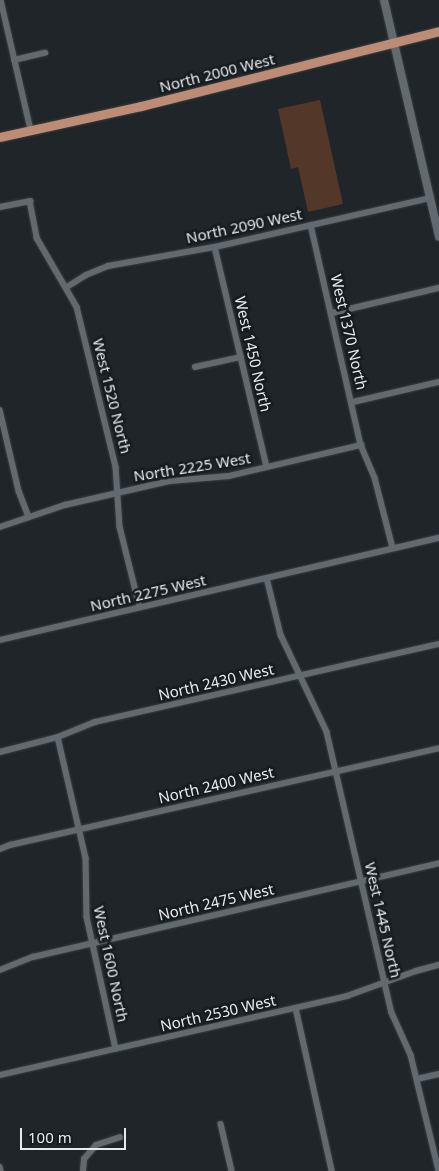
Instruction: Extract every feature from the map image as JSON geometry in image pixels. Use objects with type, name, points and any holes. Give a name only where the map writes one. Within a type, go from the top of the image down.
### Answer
[{"type":"main road","name":"North 2000 West","points":[[0,137],[141,106],[439,31]]},
{"type":"street","points":[[1,0],[31,130]]},
{"type":"street","points":[[384,0],[439,237]]},
{"type":"street","points":[[14,60],[45,53]]},
{"type":"street","name":"North 2090 West","points":[[67,287],[86,275],[108,266],[215,247],[430,198]]},
{"type":"street","name":"West 1520 North","points":[[0,207],[30,201],[37,238],[67,287],[80,316],[116,467],[120,528],[140,607]]},
{"type":"street","name":"West 1370 North","points":[[311,224],[353,402],[361,445],[376,478],[393,548]]},
{"type":"street","name":"West 1450 North","points":[[215,247],[267,467]]},
{"type":"street","points":[[332,313],[439,288]]},
{"type":"street","points":[[195,367],[241,357]]},
{"type":"street","points":[[353,402],[439,382]]},
{"type":"street","points":[[0,410],[19,491],[29,517]]},
{"type":"street","name":"North 2225 West","points":[[0,527],[65,505],[119,492],[170,481],[229,476],[361,445]]},
{"type":"street","name":"North 2275 West","points":[[0,640],[439,538]]},
{"type":"street","name":"West 1445 North","points":[[267,578],[281,635],[299,676],[320,715],[336,771],[392,1012],[411,1055],[439,1171]]},
{"type":"street","name":"North 2430 West","points":[[0,752],[58,737],[95,722],[439,644]]},
{"type":"street","name":"West 1600 North","points":[[58,737],[86,858],[85,897],[116,1049]]},
{"type":"street","name":"North 2400 West","points":[[0,849],[80,829],[439,748]]},
{"type":"street","name":"North 2475 West","points":[[0,970],[33,957],[439,863]]},
{"type":"street","name":"North 2530 West","points":[[0,1076],[347,996],[416,971],[439,966]]},
{"type":"street","points":[[296,1008],[332,1171]]},
{"type":"street","points":[[417,1078],[439,1074]]},
{"type":"street","points":[[221,1124],[232,1171]]},
{"type":"street","points":[[83,1171],[84,1159],[96,1145],[120,1137]]},
{"type":"street","points":[[0,1167],[1,1171]]},
{"type":"shaded area","points":[[320,100],[343,204],[308,212],[298,167],[291,169],[278,109]]}]
